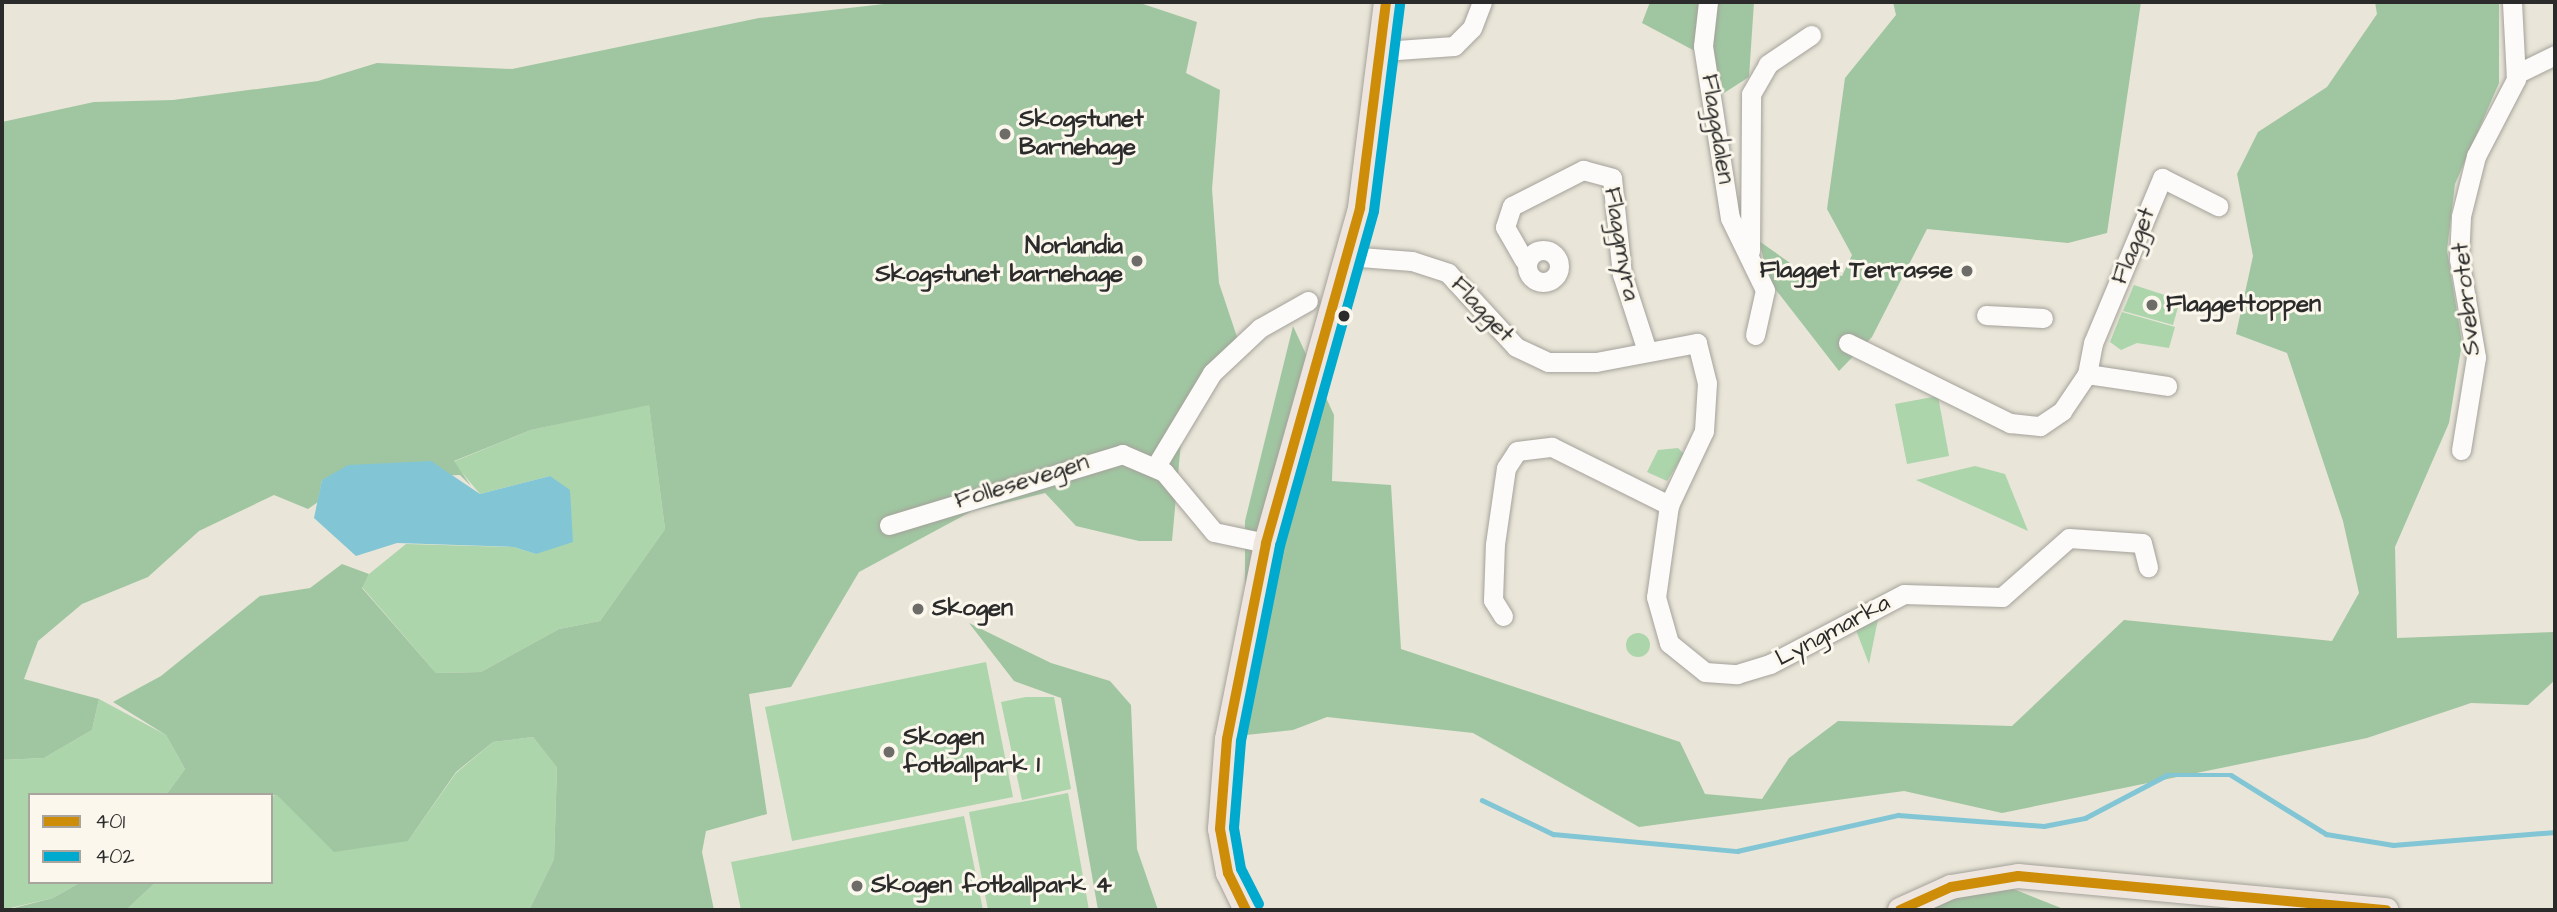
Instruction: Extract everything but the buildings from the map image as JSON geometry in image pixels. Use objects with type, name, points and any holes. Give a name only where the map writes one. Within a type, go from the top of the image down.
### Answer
[{"type":"main road","points":[[1246,910],[1225,862],[1219,806],[1238,672],[1266,543],[1347,256],[1372,149],[1384,51],[1386,2]]},
{"type":"main road","points":[[1900,910],[1951,887],[2018,876],[2386,910]]},
{"type":"street","points":[[1384,51],[1454,46],[1472,28],[1482,2]]},
{"type":"street","name":"Flaggdalen","points":[[1709,2],[1703,46],[1730,218],[1750,250],[1765,290],[1755,335]]},
{"type":"street","name":"Svebrotet","points":[[2461,450],[2476,357],[2459,259],[2461,216],[2476,156],[2516,74],[2512,2]]},
{"type":"street","name":"Flaggdalen","points":[[1750,250],[1751,94],[1768,64],[1811,35]]},
{"type":"street","points":[[2516,74],[2555,55]]},
{"type":"street","name":"Flaggmyra","points":[[1524,260],[1505,227],[1512,206],[1583,170],[1612,178],[1622,274],[1647,351]]},
{"type":"street","name":"Flagget","points":[[1848,343],[2027,428],[2062,411],[2087,374],[2093,344],[2162,177],[2218,206]]},
{"type":"street","name":"Flagget","points":[[1347,256],[1412,261],[1448,273],[1516,347],[1536,359],[1581,363],[1698,343]]},
{"type":"street","points":[[1156,466],[1212,373],[1260,328],[1308,301]]},
{"type":"street","points":[[1986,315],[2043,318]]},
{"type":"street","name":"Lyngmarka","points":[[1698,343],[1707,383],[1704,431],[1669,505],[1656,574],[1661,628],[1686,662],[1714,674],[1770,664],[1904,594],[2002,597],[2025,583],[2069,538],[2142,543],[2148,566]]},
{"type":"street","points":[[2087,374],[2167,386]]},
{"type":"street","points":[[1503,616],[1493,600],[1495,544],[1506,468],[1517,451],[1532,445],[1559,450],[1669,505]]},
{"type":"street","name":"Follesevegen","points":[[889,525],[1081,463],[1122,454],[1156,466],[1214,531],[1266,543]]},
{"type":"green space","points":[[902,2],[1137,2],[1197,22],[1186,73],[1220,90],[1212,189],[1219,283],[1240,346],[1181,442],[1172,541],[1139,541],[1076,526],[1045,493],[972,511],[859,572],[791,687],[749,694],[767,814],[706,831],[702,852],[714,910],[529,910],[554,859],[557,767],[533,737],[493,742],[456,772],[408,841],[334,852],[273,793],[167,793],[185,769],[166,735],[113,702],[161,676],[260,596],[310,588],[342,564],[369,574],[362,588],[436,673],[481,672],[559,629],[600,621],[665,529],[649,405],[531,430],[454,461],[471,486],[460,475],[322,480],[318,502],[308,509],[274,495],[199,531],[148,577],[82,604],[38,641],[24,679],[99,699],[92,730],[44,758],[2,760],[2,122],[94,102],[173,100],[318,81],[377,63],[512,69],[759,18]]},
{"type":"green space","points":[[1650,2],[1754,2],[1749,77],[1713,100],[1710,59],[1642,23]]},
{"type":"green space","points":[[1893,2],[2141,2],[2107,233],[2068,243],[1927,229],[1872,337],[1839,371],[1769,281],[1759,241],[1800,270],[1842,276],[1852,255],[1827,209],[1845,78],[1896,15]]},
{"type":"green space","points":[[2375,2],[2499,2],[2499,83],[2455,184],[2447,250],[2462,343],[2449,423],[2395,547],[2397,638],[2555,632],[2555,680],[2528,705],[2471,703],[2367,738],[2002,813],[1904,791],[1639,827],[1473,733],[1327,717],[1293,730],[1218,738],[1245,677],[1245,521],[1293,326],[1334,415],[1332,481],[1391,485],[1401,649],[1680,742],[1705,794],[1762,799],[1789,758],[1838,721],[2012,726],[2124,620],[2332,641],[2359,593],[2343,521],[2287,353],[2236,334],[2253,256],[2237,174],[2258,132],[2327,87],[2377,14]]},
{"type":"green space","name":"Flaggettoppen","points":[[2134,285],[2180,300],[2173,325],[2123,311]]},
{"type":"green space","name":"Flaggettoppen","points":[[2122,312],[2175,327],[2169,348],[2137,343],[2121,350],[2110,342]]},
{"type":"green space","points":[[1938,396],[1949,456],[1907,464],[1895,404]]},
{"type":"green space","points":[[649,404],[665,529],[600,621],[559,629],[481,672],[436,673],[362,587],[369,574],[406,544],[514,547],[536,554],[550,476],[480,494],[453,462],[531,430]]},
{"type":"green space","points":[[1678,448],[1684,454],[1667,481],[1647,472],[1658,450]]},
{"type":"green space","points":[[1975,466],[2005,474],[2028,531],[1916,480]]},
{"type":"green space","points":[[1878,619],[1869,664],[1856,630]]},
{"type":"green space","points":[[969,623],[1051,663],[1110,681],[1131,705],[1137,849],[1158,910],[1098,910],[1061,698],[1014,681]]},
{"type":"green space","points":[[1638,633],[1647,636],[1650,645],[1647,654],[1638,657],[1629,654],[1626,645],[1629,636]]},
{"type":"green space","name":"Skogen fotballpark 1","points":[[986,662],[1013,797],[792,841],[765,707]]},
{"type":"green space","points":[[1026,697],[1054,697],[1071,789],[1022,800],[1001,702]]},
{"type":"green space","points":[[99,699],[166,735],[185,769],[167,793],[28,793],[28,884],[78,884],[53,898],[2,910],[2,760],[44,758],[92,730]]},
{"type":"green space","points":[[533,737],[557,766],[554,859],[529,910],[126,910],[154,884],[273,884],[273,796],[277,794],[408,841],[456,773],[493,742]]},
{"type":"green space","points":[[1068,793],[1089,910],[988,910],[969,812]]},
{"type":"green space","name":"Skogen fotballpark 4","points":[[964,816],[983,910],[741,910],[731,862]]},
{"type":"green space","points":[[78,884],[154,884],[126,910],[6,910],[53,898]]},
{"type":"green space","points":[[2011,888],[2066,910],[1888,910],[1900,903]]},
{"type":"water","points":[[431,461],[480,494],[550,476],[570,490],[573,542],[536,554],[514,547],[397,543],[356,556],[314,518],[322,480],[348,465]]},
{"type":"waterway","points":[[1482,800],[1553,834],[1737,851],[1898,815],[2044,826],[2085,818],[2167,775],[2231,775],[2326,834],[2393,845],[2555,832]]},
{"type":"transit line","name":"401","points":[[1246,910],[1228,873],[1220,829],[1227,739],[1266,543],[1360,208],[1386,2]]},
{"type":"transit line","name":"402","points":[[1259,904],[1241,869],[1234,828],[1241,741],[1280,546],[1374,211],[1400,4]]},
{"type":"transit line","name":"401","points":[[1900,910],[1951,887],[2018,876],[2386,910]]},
{"type":"place","name":"Skogstunet Barnehage","points":[[1005,134]]},
{"type":"place","name":"Norlandia Skogstunet barnehage","points":[[1137,261]]},
{"type":"place","name":"Flagget Terrasse","points":[[1967,271]]},
{"type":"place","name":"Flaggettoppen","points":[[2152,305]]},
{"type":"place","name":"Skogen","points":[[918,609]]},
{"type":"place","name":"Skogen fotballpark 1","points":[[889,752]]},
{"type":"place","name":"Skogen fotballpark 4","points":[[857,886]]}]
